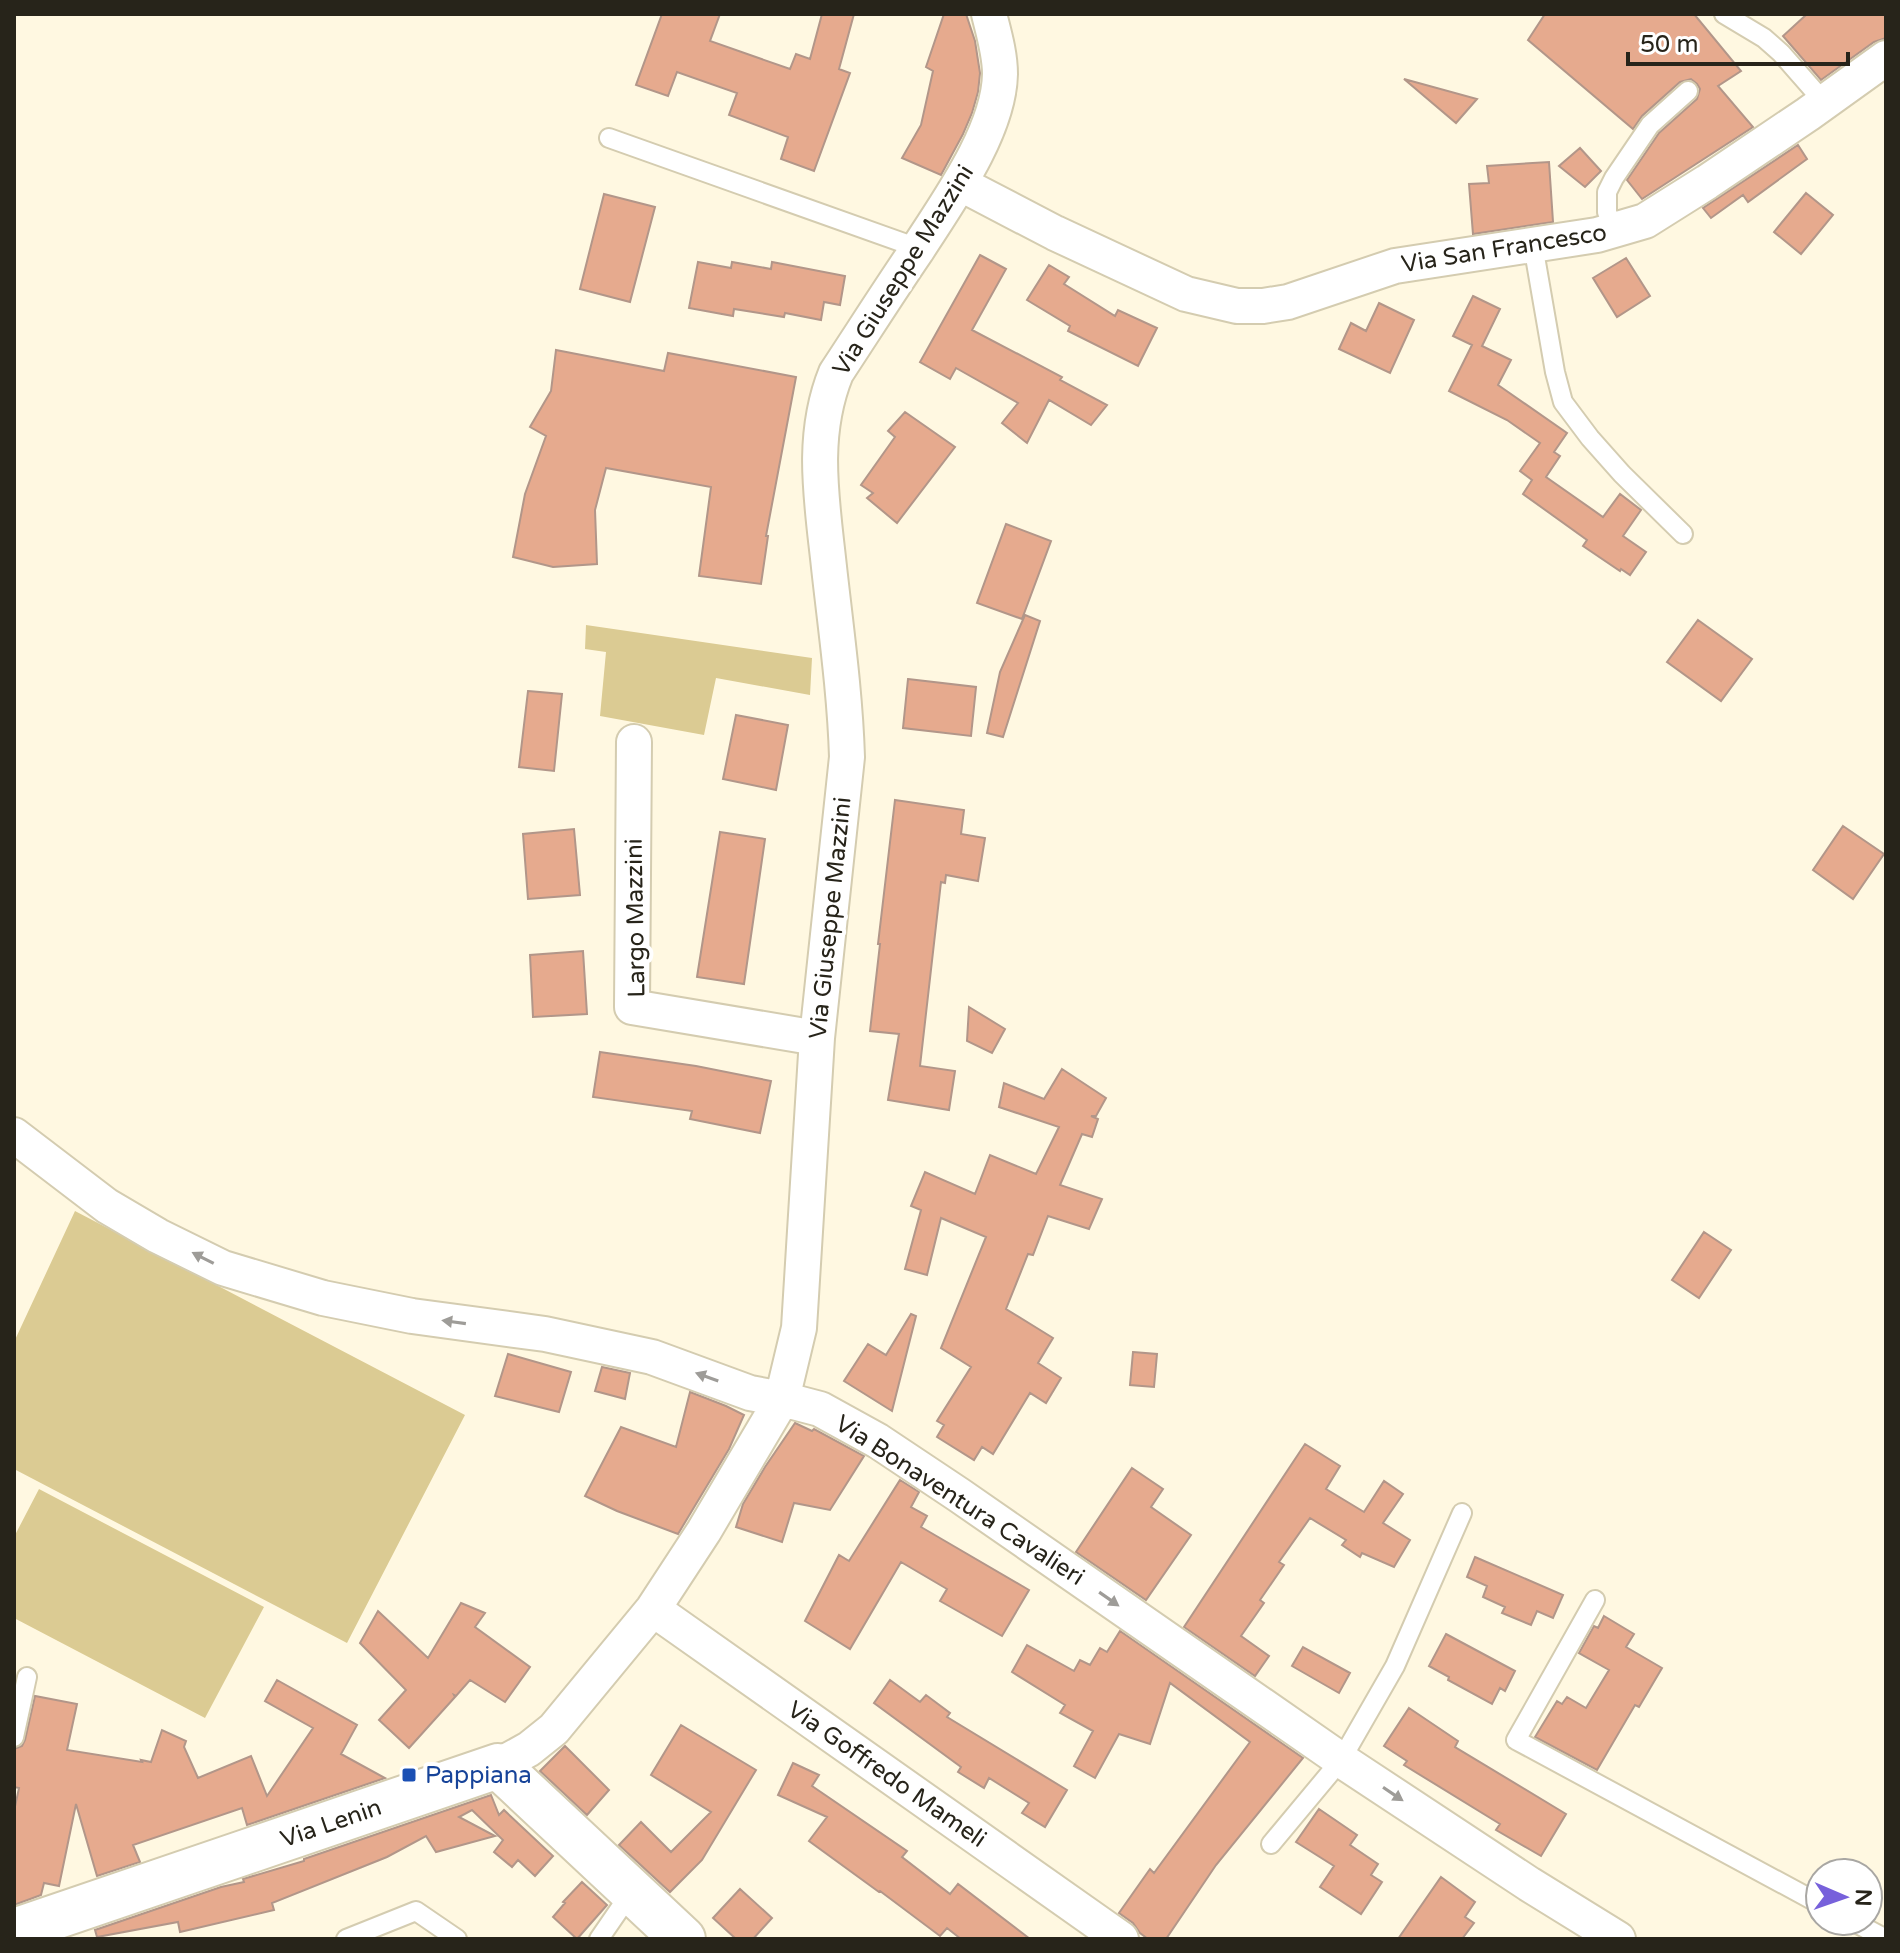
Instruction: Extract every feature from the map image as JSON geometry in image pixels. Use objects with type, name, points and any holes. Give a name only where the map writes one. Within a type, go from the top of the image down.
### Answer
[{"type":"street","name":"Via Giuseppe Mazzini","points":[[498,1766],[517,1757],[554,1729],[653,1609],[704,1531],[782,1399],[799,1328],[817,1038],[847,757],[846,719],[821,500],[821,426],[825,402],[836,373],[961,184],[987,127],[996,102],[1000,75],[989,14]]},
{"type":"street","name":"Via San Francesco","points":[[961,184],[1055,233],[1173,288],[1210,301],[1237,306],[1263,306],[1288,302],[1420,260],[1597,235],[1645,221],[1707,182],[1886,58]]},
{"type":"street","name":"Largo Mazzini","points":[[634,742],[632,1007],[817,1038]]},
{"type":"street","name":"Via Bonaventura Cavalieri","points":[[14,1135],[107,1206],[158,1236],[223,1268],[323,1298],[412,1316],[545,1334],[652,1357],[750,1393],[820,1409],[878,1441],[1341,1760],[1618,1939]]},
{"type":"street","name":"Via Goffredo Mameli","points":[[653,1609],[1121,1939]]},
{"type":"street","points":[[498,1766],[683,1939]]},
{"type":"street","name":"Via Lenin","points":[[14,1931],[498,1766]]},
{"type":"lane","points":[[1724,14],[1764,38],[1824,102]]},
{"type":"lane","points":[[1614,231],[1607,212],[1607,192],[1614,178],[1650,125],[1688,91]]},
{"type":"lane","points":[[609,138],[918,248]]},
{"type":"lane","points":[[1533,245],[1563,402],[1622,474],[1683,534]]},
{"type":"lane","points":[[1271,1844],[1341,1760],[1395,1666],[1462,1513]]},
{"type":"lane","points":[[1595,1600],[1516,1740],[1804,1895]]},
{"type":"lane","points":[[14,1737],[27,1677]]},
{"type":"lane","points":[[599,1939],[632,1891]]},
{"type":"lane","points":[[346,1939],[416,1911],[457,1939]]},
{"type":"shaded area","points":[[586,625],[812,658],[810,695],[716,678],[704,735],[600,716],[606,652],[585,649]]},
{"type":"shaded area","points":[[75,1211],[465,1415],[347,1643],[14,1469],[14,1342]]},
{"type":"shaded area","points":[[39,1489],[264,1607],[205,1718],[14,1618],[14,1537]]},
{"type":"building","points":[[662,14],[720,14],[710,41],[790,69],[796,54],[810,59],[822,14],[854,14],[839,69],[850,73],[814,171],[781,159],[788,137],[729,115],[737,93],[677,72],[668,96],[636,85]]},
{"type":"building","points":[[944,14],[966,14],[975,41],[980,73],[972,113],[941,175],[902,158],[921,125],[933,71],[926,67]]},
{"type":"building","points":[[1545,14],[1694,14],[1741,71],[1718,86],[1753,127],[1642,199],[1627,180],[1659,133],[1697,99],[1700,89],[1691,79],[1680,82],[1642,116],[1633,129],[1528,40]]},
{"type":"building","points":[[1807,14],[1886,14],[1886,38],[1874,42],[1821,80],[1783,36]]},
{"type":"building","points":[[1404,79],[1477,99],[1456,123]]},
{"type":"building","points":[[1798,145],[1807,159],[1748,202],[1743,195],[1711,218],[1703,208]]},
{"type":"building","points":[[1580,148],[1601,171],[1585,187],[1559,166]]},
{"type":"building","points":[[1549,162],[1553,222],[1473,234],[1469,184],[1489,183],[1487,166]]},
{"type":"building","points":[[1806,193],[1833,215],[1801,254],[1774,232]]},
{"type":"building","points":[[604,194],[655,207],[630,302],[580,289]]},
{"type":"building","points":[[980,255],[1006,269],[972,330],[1062,377],[1060,380],[1107,405],[1091,425],[1049,400],[1027,443],[1002,423],[1018,403],[956,368],[950,379],[920,362]]},
{"type":"building","points":[[1626,258],[1650,296],[1617,317],[1593,278]]},
{"type":"building","points":[[698,262],[731,268],[732,262],[771,269],[772,262],[845,276],[840,305],[824,302],[821,320],[785,313],[784,317],[734,309],[733,316],[689,308]]},
{"type":"building","points":[[1049,265],[1069,277],[1064,284],[1115,316],[1118,310],[1157,328],[1138,366],[1068,331],[1070,326],[1027,300]]},
{"type":"building","points":[[1473,296],[1500,309],[1482,346],[1511,360],[1498,385],[1567,433],[1554,452],[1560,456],[1546,477],[1603,517],[1620,494],[1641,510],[1623,536],[1646,552],[1630,575],[1583,546],[1587,540],[1523,494],[1532,480],[1520,471],[1540,443],[1507,420],[1449,391],[1472,345],[1453,336]]},
{"type":"building","points":[[1379,303],[1414,320],[1390,373],[1339,349],[1351,323],[1366,331]]},
{"type":"building","points":[[556,350],[664,371],[668,353],[796,377],[766,536],[761,584],[699,576],[711,487],[606,468],[595,510],[597,564],[553,567],[513,557],[525,494],[546,436],[530,427],[551,391]]},
{"type":"building","points":[[905,412],[955,447],[897,523],[867,498],[873,493],[861,485],[895,437],[888,431]]},
{"type":"building","points":[[1006,524],[1051,541],[1022,619],[977,603]]},
{"type":"building","points":[[1025,615],[1040,621],[1003,737],[987,733],[1000,672]]},
{"type":"building","points":[[1698,620],[1752,659],[1721,701],[1667,662]]},
{"type":"building","points":[[908,679],[976,687],[971,736],[903,728]]},
{"type":"building","points":[[528,691],[562,694],[554,771],[519,767]]},
{"type":"building","points":[[736,715],[788,725],[776,790],[723,779]]},
{"type":"building","points":[[895,800],[964,810],[961,834],[985,838],[978,881],[946,875],[945,883],[941,882],[920,1066],[955,1071],[949,1110],[888,1100],[899,1034],[870,1031]]},
{"type":"building","points":[[1843,826],[1884,854],[1853,899],[1813,870]]},
{"type":"building","points":[[574,829],[580,895],[528,899],[523,834]]},
{"type":"building","points":[[720,832],[765,839],[744,984],[697,977]]},
{"type":"building","points":[[583,951],[587,1014],[533,1017],[530,955]]},
{"type":"building","points":[[969,1007],[1005,1029],[992,1053],[967,1041]]},
{"type":"building","points":[[600,1052],[771,1081],[760,1133],[690,1119],[692,1111],[593,1097]]},
{"type":"building","points":[[1062,1069],[1106,1098],[1096,1116],[1091,1116],[1098,1119],[1092,1137],[1082,1134],[1060,1185],[1102,1199],[1089,1229],[1048,1216],[1033,1255],[1028,1254],[1006,1309],[1053,1338],[1038,1363],[1061,1378],[1046,1403],[1030,1393],[993,1454],[982,1447],[974,1460],[937,1437],[944,1425],[937,1421],[971,1367],[941,1348],[986,1237],[941,1218],[927,1275],[905,1269],[921,1210],[911,1206],[925,1172],[975,1194],[990,1155],[1036,1174],[1059,1127],[999,1107],[1004,1083],[1044,1099]]},
{"type":"building","points":[[1704,1232],[1731,1250],[1699,1298],[1672,1280]]},
{"type":"building","points":[[911,1314],[916,1316],[892,1411],[844,1381],[868,1344],[886,1355]]},
{"type":"building","points":[[1133,1352],[1157,1354],[1154,1387],[1130,1385]]},
{"type":"building","points":[[508,1354],[571,1372],[559,1412],[495,1396]]},
{"type":"building","points":[[602,1367],[630,1373],[625,1399],[595,1391]]},
{"type":"building","points":[[690,1392],[744,1415],[729,1449],[678,1534],[585,1496],[621,1427],[676,1447]]},
{"type":"building","points":[[795,1423],[812,1431],[814,1429],[864,1456],[830,1510],[794,1503],[782,1542],[736,1527],[743,1504]]},
{"type":"building","points":[[1305,1444],[1340,1466],[1326,1489],[1364,1512],[1384,1481],[1403,1494],[1383,1523],[1410,1540],[1394,1567],[1362,1553],[1360,1557],[1342,1545],[1346,1540],[1310,1518],[1279,1562],[1284,1565],[1260,1600],[1264,1603],[1241,1636],[1269,1656],[1255,1676],[1184,1627]]},
{"type":"building","points":[[1132,1468],[1163,1489],[1151,1507],[1191,1535],[1146,1600],[1076,1552]]},
{"type":"building","points":[[900,1480],[919,1492],[911,1507],[927,1516],[921,1527],[1029,1590],[1002,1636],[940,1601],[947,1589],[901,1562],[850,1649],[805,1621],[839,1555],[849,1561]]},
{"type":"building","points":[[1475,1557],[1563,1595],[1553,1618],[1537,1611],[1531,1625],[1502,1613],[1505,1607],[1483,1597],[1487,1586],[1467,1577]]},
{"type":"building","points":[[461,1603],[485,1613],[475,1627],[530,1667],[505,1702],[470,1680],[409,1748],[379,1720],[406,1690],[360,1643],[378,1611],[428,1658]]},
{"type":"building","points":[[1604,1616],[1634,1634],[1626,1647],[1662,1668],[1639,1707],[1635,1705],[1597,1770],[1535,1737],[1557,1701],[1562,1704],[1567,1697],[1586,1708],[1609,1670],[1579,1653],[1594,1626],[1598,1628]]},
{"type":"building","points":[[1120,1631],[1303,1758],[1216,1865],[1166,1939],[1148,1939],[1119,1913],[1150,1869],[1154,1873],[1250,1742],[1170,1683],[1150,1744],[1119,1734],[1095,1778],[1074,1766],[1093,1731],[1060,1713],[1065,1705],[1012,1672],[1027,1645],[1074,1671],[1080,1660],[1090,1665],[1100,1648],[1107,1652]]},
{"type":"building","points":[[1446,1634],[1515,1671],[1505,1691],[1500,1688],[1492,1704],[1429,1666]]},
{"type":"building","points":[[1303,1647],[1350,1673],[1339,1693],[1292,1666]]},
{"type":"building","points":[[277,1680],[357,1725],[341,1754],[385,1778],[247,1825],[242,1808],[133,1845],[140,1862],[97,1876],[76,1804],[59,1886],[44,1883],[41,1895],[14,1905],[14,1811],[19,1788],[14,1787],[14,1749],[22,1746],[25,1740],[35,1696],[77,1704],[67,1750],[151,1762],[162,1730],[186,1741],[184,1747],[198,1778],[251,1756],[267,1796],[313,1728],[265,1701]]},
{"type":"building","points":[[890,1680],[920,1702],[926,1695],[950,1713],[947,1717],[1067,1790],[1045,1827],[1022,1813],[1029,1803],[989,1778],[984,1788],[958,1772],[961,1767],[874,1703]]},
{"type":"building","points":[[1409,1708],[1458,1741],[1455,1747],[1566,1814],[1541,1856],[1496,1830],[1500,1824],[1404,1765],[1407,1761],[1384,1746]]},
{"type":"building","points":[[681,1725],[756,1770],[702,1860],[670,1892],[619,1845],[641,1822],[671,1852],[711,1812],[651,1775]]},
{"type":"building","points":[[565,1746],[609,1790],[587,1815],[540,1771]]},
{"type":"building","points":[[793,1763],[819,1775],[812,1786],[907,1851],[902,1857],[950,1894],[958,1884],[1030,1939],[961,1939],[947,1928],[940,1936],[809,1841],[827,1817],[778,1795]]},
{"type":"building","points":[[491,1795],[499,1815],[504,1810],[553,1856],[535,1876],[518,1860],[512,1867],[494,1852],[503,1840],[472,1810],[459,1817],[495,1836],[436,1852],[426,1836],[387,1857],[272,1903],[274,1910],[180,1932],[178,1922],[97,1937],[95,1930],[244,1882],[243,1879],[304,1861]]},
{"type":"building","points":[[1319,1809],[1357,1835],[1350,1845],[1378,1864],[1371,1875],[1382,1882],[1361,1914],[1320,1887],[1334,1866],[1296,1842]]},
{"type":"building","points":[[1441,1877],[1475,1902],[1465,1917],[1474,1923],[1462,1939],[1398,1939]]},
{"type":"building","points":[[582,1882],[607,1905],[577,1939],[553,1917]]},
{"type":"building","points":[[740,1889],[772,1918],[753,1939],[736,1939],[713,1918]]},
{"type":"place","name":"Pappiana","points":[[409,1775]]}]
